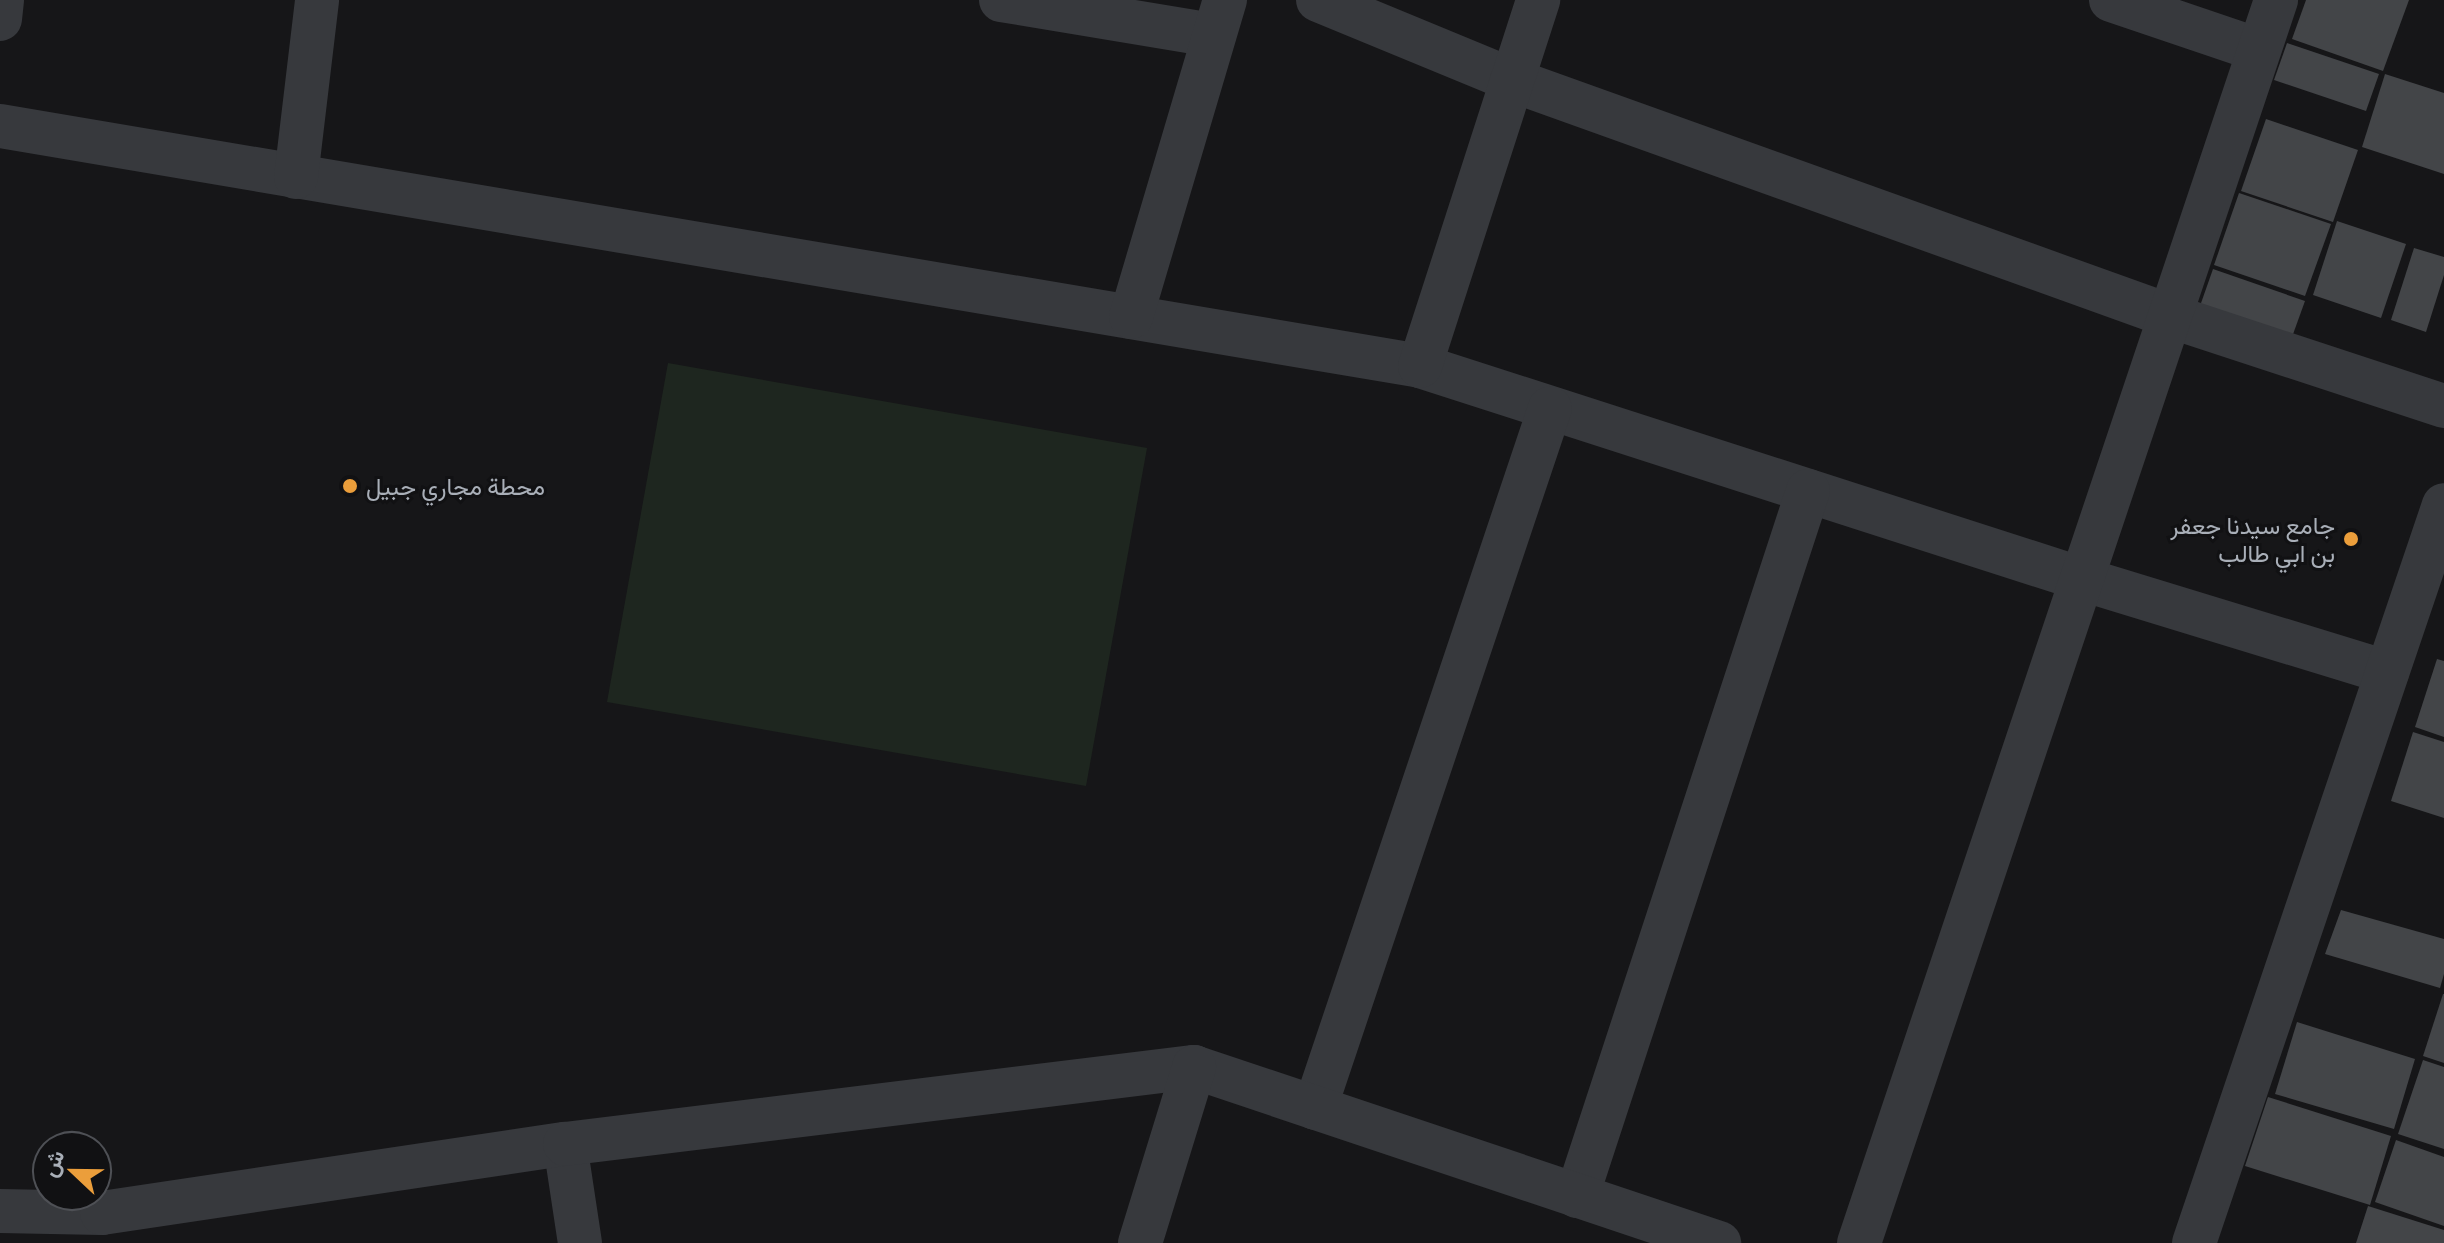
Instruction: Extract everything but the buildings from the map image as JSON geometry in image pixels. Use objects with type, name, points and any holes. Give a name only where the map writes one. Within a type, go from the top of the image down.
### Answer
[{"type":"street","points":[[0,19],[2,0]]},
{"type":"street","points":[[296,177],[317,0]]},
{"type":"street","points":[[1001,0],[1218,17],[1131,317]]},
{"type":"street","points":[[1318,0],[1512,80],[2170,316],[2444,406]]},
{"type":"street","points":[[1420,366],[1538,0]]},
{"type":"street","points":[[2111,0],[2259,50]]},
{"type":"street","points":[[1859,1243],[2276,0]]},
{"type":"street","points":[[0,126],[1420,366],[2082,579],[2387,672]]},
{"type":"street","points":[[1315,1108],[1550,408]]},
{"type":"street","points":[[1577,1196],[1808,491]]},
{"type":"street","points":[[2194,1243],[2444,505]]},
{"type":"street","points":[[1140,1243],[1194,1067]]},
{"type":"street","points":[[0,1211],[105,1228],[565,1144],[1194,1067],[1577,1196],[1631,1229],[1719,1243]]},
{"type":"street","points":[[565,1144],[580,1243]]},
{"type":"shaded area","points":[[668,363],[1147,448],[1086,786],[607,702]]},
{"type":"place","name":"محطة مجاري جبيل","points":[[350,486]]},
{"type":"place","name":"جامع سيدنا جعفر بن ابي طالب","points":[[2351,539]]}]
